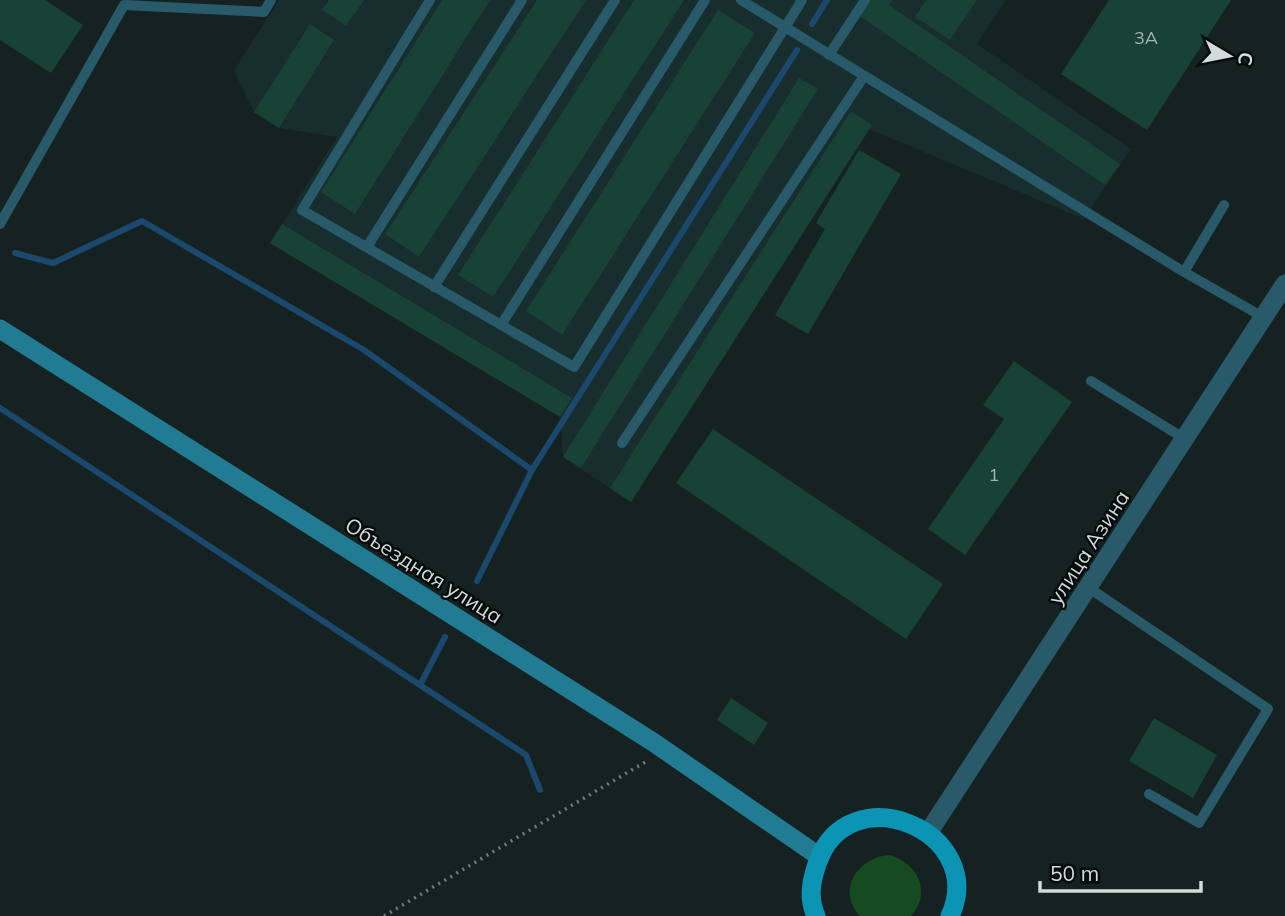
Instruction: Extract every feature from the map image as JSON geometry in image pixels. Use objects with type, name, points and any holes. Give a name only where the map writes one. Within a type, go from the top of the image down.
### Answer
[{"type":"main road","name":"Объездная улица","points":[[0,329],[666,750],[820,857]]},
{"type":"main road","points":[[816,916],[810,884],[829,841],[848,826],[871,818],[895,818],[918,826],[928,833],[937,841],[950,862],[956,886],[950,916]]},
{"type":"street","name":"улица Азина","points":[[928,833],[1285,284]]},
{"type":"lane","points":[[0,224],[125,3],[264,12],[271,0]]},
{"type":"lane","points":[[429,0],[302,210],[573,367],[802,0]]},
{"type":"lane","points":[[367,247],[522,0]]},
{"type":"lane","points":[[434,287],[615,0]]},
{"type":"lane","points":[[501,325],[705,0]]},
{"type":"lane","points":[[741,0],[1184,272],[1263,317]]},
{"type":"lane","points":[[829,55],[865,0]]},
{"type":"lane","points":[[622,443],[864,76]]},
{"type":"lane","points":[[1184,272],[1224,205]]},
{"type":"lane","points":[[1091,381],[1185,439]]},
{"type":"lane","points":[[1089,588],[1268,709],[1199,823],[1149,794]]},
{"type":"path","points":[[384,916],[666,750]]},
{"type":"shaded area","points":[[279,0],[1006,0],[977,44],[1131,149],[1084,219],[869,129],[631,502],[563,457],[560,417],[270,243],[337,137],[279,128],[254,112],[234,71]]},
{"type":"green space","points":[[890,855],[908,865],[919,880],[921,898],[917,907],[911,916],[860,916],[850,895],[854,876],[869,862]]},
{"type":"building","points":[[0,0],[45,0],[83,25],[51,73],[0,40]]},
{"type":"building","points":[[329,0],[364,0],[346,26],[322,10]]},
{"type":"building","points":[[442,0],[490,0],[355,214],[321,192]]},
{"type":"building","points":[[537,0],[586,0],[419,257],[385,234]]},
{"type":"building","points":[[634,0],[684,0],[493,297],[458,275]]},
{"type":"building","points":[[868,0],[892,0],[889,5],[1120,164],[1105,185],[858,15]]},
{"type":"building","points":[[926,0],[977,0],[950,40],[915,17]]},
{"type":"building","points":[[1109,0],[1231,0],[1147,130],[1061,74]]},
{"type":"building","points":[[718,10],[755,33],[562,335],[526,311]]},
{"type":"building","points":[[310,24],[334,40],[279,128],[254,112]]},
{"type":"building","points":[[799,78],[818,89],[581,468],[563,457]]},
{"type":"building","points":[[851,111],[872,125],[631,502],[610,488]]},
{"type":"building","points":[[859,150],[901,174],[808,334],[775,315],[825,229],[816,223]]},
{"type":"building","points":[[282,224],[572,398],[560,417],[270,243]]},
{"type":"building","points":[[1014,361],[1072,402],[965,555],[928,529],[1004,419],[983,405]]},
{"type":"building","points":[[713,429],[943,584],[906,639],[676,483]]},
{"type":"building","points":[[731,698],[768,723],[754,745],[717,720]]},
{"type":"building","points":[[1154,718],[1217,755],[1193,798],[1129,761]]},
{"type":"waterway","points":[[812,24],[827,0]]},
{"type":"waterway","points":[[477,581],[532,470],[797,50]]},
{"type":"waterway","points":[[15,253],[53,263],[142,221],[364,350],[532,470]]},
{"type":"waterway","points":[[0,408],[526,755],[540,790]]},
{"type":"waterway","points":[[420,685],[445,637]]}]
